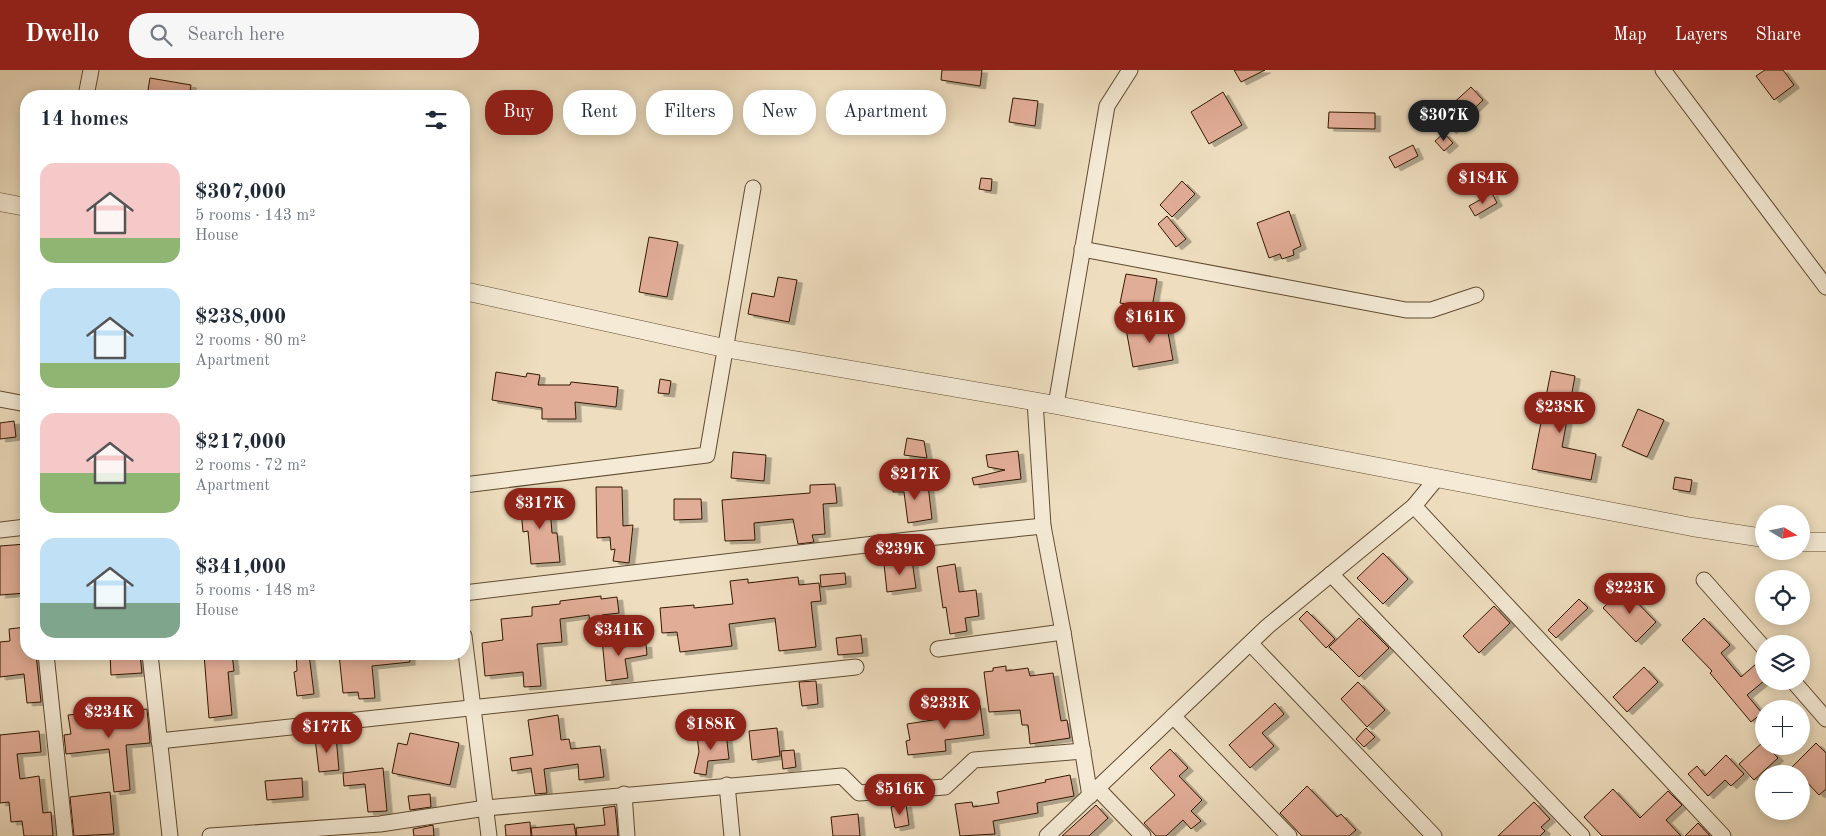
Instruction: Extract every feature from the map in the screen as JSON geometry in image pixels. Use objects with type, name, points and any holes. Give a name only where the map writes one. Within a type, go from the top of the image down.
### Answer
[{"type":"street","points":[[87,90],[91,70]]},
{"type":"street","points":[[1056,405],[1107,106],[1130,70]]},
{"type":"street","points":[[1663,70],[1826,287]]},
{"type":"street","points":[[470,484],[707,455],[753,188]]},
{"type":"street","points":[[0,202],[20,206]]},
{"type":"street","points":[[1082,249],[1406,310],[1431,310],[1476,295]]},
{"type":"street","points":[[470,292],[724,348],[1056,405],[1692,527],[1755,537]]},
{"type":"street","points":[[0,399],[20,403]]},
{"type":"street","points":[[1034,401],[1043,526],[1083,751],[1094,792],[1143,836]]},
{"type":"street","points":[[1047,836],[1268,626],[1414,506],[1437,478]]},
{"type":"street","points":[[1414,506],[1723,836]]},
{"type":"street","points":[[470,592],[908,540],[1043,526]]},
{"type":"street","points":[[0,530],[20,528]]},
{"type":"street","points":[[1810,542],[1826,542]]},
{"type":"street","points":[[1331,574],[1582,836]]},
{"type":"street","points":[[1704,580],[1755,638]]},
{"type":"street","points":[[938,649],[1063,632]]},
{"type":"street","points":[[1251,644],[1434,836]]},
{"type":"street","points":[[47,660],[65,836]]},
{"type":"street","points":[[151,660],[170,836]]},
{"type":"street","points":[[467,660],[489,836]]},
{"type":"street","points":[[159,741],[856,667]]},
{"type":"street","points":[[1801,690],[1826,719]]},
{"type":"street","points":[[1173,716],[1288,836]]},
{"type":"street","points":[[210,836],[380,830],[486,808],[624,794],[842,776],[859,793],[945,787],[974,760],[1083,751]]},
{"type":"street","points":[[727,785],[732,836]]},
{"type":"street","points":[[624,794],[627,836]]},
{"type":"building","points":[[942,70],[982,70],[980,86],[941,80]]},
{"type":"building","points":[[1234,70],[1265,70],[1241,82]]},
{"type":"building","points":[[1765,70],[1783,70],[1794,85],[1774,100],[1756,76]]},
{"type":"building","points":[[150,78],[191,85],[190,90],[148,90]]},
{"type":"building","points":[[1471,87],[1483,100],[1451,131],[1438,117]]},
{"type":"building","points":[[1223,92],[1242,125],[1209,144],[1191,112]]},
{"type":"building","points":[[1013,98],[1038,101],[1035,126],[1009,122]]},
{"type":"building","points":[[1329,112],[1375,113],[1375,129],[1328,128]]},
{"type":"building","points":[[1444,133],[1453,143],[1444,151],[1435,141]]},
{"type":"building","points":[[1413,145],[1418,156],[1395,168],[1389,157]]},
{"type":"building","points":[[981,178],[992,179],[991,191],[979,189]]},
{"type":"building","points":[[1182,181],[1195,194],[1172,217],[1160,205]]},
{"type":"building","points":[[1492,193],[1497,203],[1475,216],[1469,206]]},
{"type":"building","points":[[1289,211],[1301,246],[1293,250],[1294,255],[1282,259],[1280,254],[1269,258],[1257,223]]},
{"type":"building","points":[[1167,216],[1186,239],[1176,247],[1158,224]]},
{"type":"building","points":[[649,237],[678,242],[667,297],[639,292]]},
{"type":"building","points":[[1126,274],[1157,279],[1152,308],[1120,303]]},
{"type":"building","points":[[778,277],[797,280],[789,322],[748,314],[752,293],[774,297]]},
{"type":"building","points":[[1166,321],[1173,360],[1133,367],[1126,329]]},
{"type":"building","points":[[1551,371],[1575,376],[1562,447],[1596,454],[1591,480],[1532,469]]},
{"type":"building","points":[[496,372],[526,377],[527,373],[540,375],[538,385],[570,385],[571,382],[618,387],[616,407],[575,402],[576,419],[542,419],[542,408],[492,400]]},
{"type":"building","points":[[660,379],[671,381],[669,394],[658,393]]},
{"type":"building","points":[[1638,409],[1664,420],[1647,457],[1622,446]]},
{"type":"building","points":[[14,421],[16,437],[0,439],[0,423]]},
{"type":"building","points":[[907,438],[924,441],[927,458],[904,455]]},
{"type":"building","points":[[1018,451],[1021,479],[974,485],[972,478],[1005,470],[988,467],[986,455]]},
{"type":"building","points":[[733,452],[766,455],[764,481],[731,478]]},
{"type":"building","points":[[1675,477],[1692,480],[1690,492],[1673,489]]},
{"type":"building","points":[[893,480],[904,480],[904,488],[928,485],[932,519],[908,523],[904,492],[893,492]]},
{"type":"building","points":[[835,484],[837,503],[823,504],[825,534],[812,535],[814,542],[798,544],[793,519],[754,523],[755,540],[725,541],[722,500],[810,493],[810,485]]},
{"type":"building","points":[[596,487],[622,487],[623,526],[633,525],[629,563],[613,561],[615,549],[611,550],[610,537],[597,538]]},
{"type":"building","points":[[549,495],[552,533],[557,533],[560,562],[531,564],[528,531],[523,532],[520,498]]},
{"type":"building","points":[[674,499],[701,499],[702,519],[674,520]]},
{"type":"building","points":[[20,544],[20,593],[0,595],[0,546]]},
{"type":"building","points":[[1383,553],[1408,579],[1383,604],[1357,578]]},
{"type":"building","points":[[912,560],[916,588],[887,592],[884,564]]},
{"type":"building","points":[[955,564],[959,592],[976,590],[979,616],[965,618],[967,631],[950,634],[946,607],[943,608],[937,567]]},
{"type":"building","points":[[845,573],[846,584],[821,587],[820,575]]},
{"type":"building","points":[[798,577],[799,585],[819,583],[821,601],[811,602],[816,647],[779,651],[775,618],[729,624],[732,646],[680,652],[677,632],[662,633],[660,608],[694,605],[694,608],[733,604],[730,581],[748,579],[748,583]]},
{"type":"building","points":[[1623,588],[1656,622],[1636,642],[1603,608]]},
{"type":"building","points":[[601,596],[601,599],[617,597],[619,613],[602,615],[604,637],[591,638],[589,615],[560,619],[562,642],[537,644],[541,686],[524,687],[523,672],[485,676],[482,643],[503,640],[501,619],[532,616],[532,607],[560,604],[560,601]]},
{"type":"building","points":[[1579,599],[1588,608],[1556,638],[1548,630]]},
{"type":"building","points":[[1494,606],[1510,623],[1479,653],[1463,636]]},
{"type":"building","points":[[1307,611],[1335,639],[1326,648],[1299,619]]},
{"type":"building","points":[[1359,618],[1389,648],[1359,677],[1329,647]]},
{"type":"building","points":[[1704,618],[1730,645],[1721,653],[1741,677],[1755,665],[1755,688],[1747,695],[1755,705],[1755,719],[1751,722],[1710,673],[1712,671],[1682,640]]},
{"type":"building","points":[[20,628],[20,660],[37,660],[41,702],[27,703],[24,674],[0,677],[0,642],[10,641],[9,629]]},
{"type":"building","points":[[861,635],[863,653],[838,655],[836,638]]},
{"type":"building","points":[[623,637],[624,647],[646,644],[647,655],[625,659],[628,678],[606,681],[602,639]]},
{"type":"building","points":[[110,660],[141,660],[142,673],[111,675]]},
{"type":"building","points":[[204,660],[233,660],[234,671],[228,672],[232,715],[209,718]]},
{"type":"building","points":[[296,660],[310,660],[314,694],[297,696],[294,672],[297,671]]},
{"type":"building","points":[[340,660],[410,660],[410,662],[372,666],[375,698],[359,699],[358,692],[343,693]]},
{"type":"building","points":[[1006,666],[1006,671],[1028,668],[1030,676],[1053,673],[1061,721],[1067,720],[1070,738],[1030,744],[1028,725],[1022,725],[1020,710],[989,712],[984,672]]},
{"type":"building","points":[[1644,667],[1658,682],[1627,712],[1613,697]]},
{"type":"building","points":[[816,681],[818,704],[802,706],[799,682]]},
{"type":"building","points":[[1358,682],[1385,710],[1367,727],[1341,699]]},
{"type":"building","points":[[1275,703],[1284,714],[1262,733],[1274,746],[1250,768],[1229,745]]},
{"type":"building","points":[[980,705],[984,735],[945,740],[946,751],[908,755],[906,741],[910,740],[907,724],[952,717],[951,708]]},
{"type":"building","points":[[147,709],[150,743],[126,745],[130,790],[114,792],[109,749],[66,754],[64,735],[71,734],[68,715],[103,712],[104,718],[127,716],[127,711]]},
{"type":"building","points":[[558,715],[561,740],[569,739],[571,749],[600,746],[604,777],[579,780],[578,764],[544,769],[547,793],[535,794],[531,768],[512,771],[510,758],[533,755],[528,720]]},
{"type":"building","points":[[777,728],[780,756],[752,760],[749,731]]},
{"type":"building","points":[[1366,728],[1375,737],[1364,747],[1356,739]]},
{"type":"building","points":[[39,731],[41,752],[17,754],[20,779],[39,776],[43,813],[51,812],[53,836],[24,836],[22,821],[11,822],[9,802],[0,803],[0,735]]},
{"type":"building","points":[[410,733],[459,743],[450,785],[392,773],[398,743],[407,745]]},
{"type":"building","points":[[726,733],[729,759],[708,761],[706,775],[694,773],[699,752],[697,736]]},
{"type":"building","points":[[336,736],[339,770],[319,772],[315,738]]},
{"type":"building","points":[[1816,743],[1826,753],[1826,789],[1819,795],[1810,786],[1810,765],[1794,765],[1804,755],[1810,755],[1810,749]]},
{"type":"building","points":[[1170,749],[1188,768],[1179,776],[1202,800],[1191,811],[1201,821],[1191,829],[1183,820],[1166,836],[1156,836],[1144,823],[1175,795],[1150,768]]},
{"type":"building","points":[[1755,749],[1755,755],[1775,755],[1778,758],[1770,765],[1755,765],[1754,780],[1739,764]]},
{"type":"building","points":[[794,750],[796,767],[783,769],[781,751]]},
{"type":"building","points":[[1726,755],[1744,774],[1731,786],[1725,780],[1708,796],[1688,774],[1697,766],[1705,776]]},
{"type":"building","points":[[383,768],[387,811],[368,812],[365,784],[344,786],[343,773]]},
{"type":"building","points":[[1070,775],[1074,796],[1037,803],[1038,813],[993,821],[995,834],[960,836],[955,804],[972,802],[973,807],[999,803],[997,792]]},
{"type":"building","points":[[302,778],[303,797],[267,800],[265,781]]},
{"type":"building","points":[[1307,786],[1337,817],[1341,814],[1356,830],[1349,836],[1302,836],[1280,813]]},
{"type":"building","points":[[1613,789],[1640,818],[1668,791],[1682,805],[1666,820],[1681,836],[1602,836],[1584,817]]},
{"type":"building","points":[[110,792],[114,834],[74,836],[70,797]]},
{"type":"building","points":[[430,794],[431,807],[410,810],[408,796]]},
{"type":"building","points":[[1534,802],[1550,819],[1541,827],[1545,831],[1540,836],[1498,836]]},
{"type":"building","points":[[906,804],[909,825],[895,828],[891,807]]},
{"type":"building","points":[[1096,805],[1108,818],[1089,836],[1062,836]]},
{"type":"building","points":[[615,806],[618,836],[577,836],[576,828],[605,825],[603,808]]},
{"type":"building","points":[[858,814],[860,836],[833,836],[831,817]]},
{"type":"building","points":[[530,822],[531,836],[506,836],[505,825]]},
{"type":"building","points":[[1698,823],[1710,836],[1685,836]]},
{"type":"building","points":[[574,824],[576,836],[532,836],[531,828]]},
{"type":"building","points":[[433,825],[434,836],[414,836],[413,829]]}]
